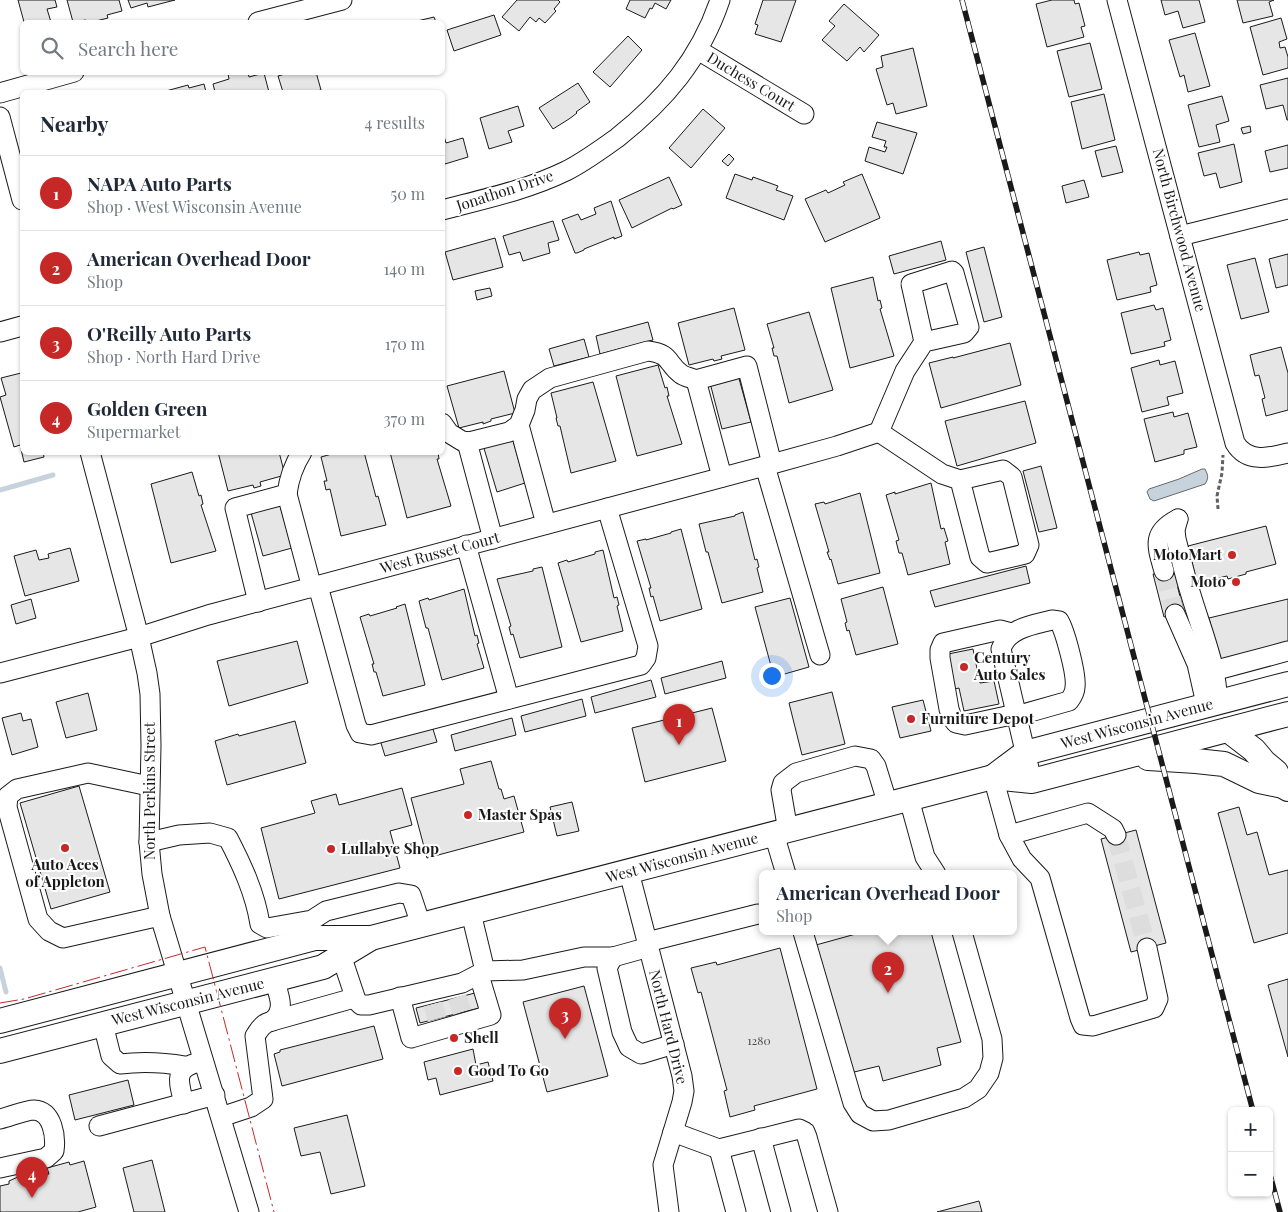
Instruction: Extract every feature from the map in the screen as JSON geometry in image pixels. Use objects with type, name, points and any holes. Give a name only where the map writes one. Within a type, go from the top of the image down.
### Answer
[{"type":"main road","name":"West Wisconsin Avenue","points":[[993,777],[1025,754],[1288,684]]},
{"type":"main road","points":[[1217,703],[1228,730],[1227,759],[1234,769]]},
{"type":"main road","name":"West Wisconsin Avenue","points":[[0,1021],[326,938],[370,938],[421,926],[993,777],[1032,781],[1288,714]]},
{"type":"main road","points":[[1228,730],[1254,750],[1276,772],[1286,788]]},
{"type":"main road","points":[[1126,757],[1224,764],[1259,781],[1286,788]]},
{"type":"main road","name":"West Wisconsin Avenue","points":[[0,1050],[323,967],[326,938]]},
{"type":"street","points":[[266,20],[342,0]]},
{"type":"street","name":"Jonathon Drive","points":[[445,209],[541,182],[595,155],[646,114],[667,92],[698,50],[720,0]]},
{"type":"street","name":"North Birchwood Avenue","points":[[1117,0],[1180,236],[1241,449]]},
{"type":"street","name":"Duchess Court","points":[[698,50],[804,114]]},
{"type":"street","points":[[0,93],[63,75]]},
{"type":"street","points":[[0,117],[20,192]]},
{"type":"street","points":[[1180,236],[1288,208]]},
{"type":"street","points":[[0,332],[20,327]]},
{"type":"street","points":[[924,342],[905,371],[879,432],[942,474],[960,480],[1003,470],[1012,477],[1029,545],[1025,554],[987,563],[980,557],[960,480]]},
{"type":"street","points":[[445,427],[449,433],[467,442],[509,432],[519,425],[527,399],[532,390],[550,378],[648,352],[658,352],[667,357],[681,374],[696,380],[747,366],[768,465],[820,655]]},
{"type":"street","points":[[696,380],[722,477]]},
{"type":"street","points":[[519,425],[546,524]]},
{"type":"street","name":"West Russet Court","points":[[0,673],[139,636],[208,615],[768,465],[879,432]]},
{"type":"street","points":[[467,442],[493,538]]},
{"type":"street","points":[[1241,449],[1258,458],[1288,453]]},
{"type":"street","name":"North Perkins Street","points":[[91,455],[139,636],[150,694],[149,842],[152,874],[160,916],[250,1212]]},
{"type":"street","points":[[300,455],[289,478],[287,494],[356,725],[360,733],[371,735],[641,664],[646,658],[648,646],[607,508]]},
{"type":"street","points":[[258,602],[235,508],[287,494]]},
{"type":"street","points":[[1164,571],[1158,537],[1161,530],[1178,519],[1175,530],[1176,539],[1190,595],[1200,622],[1205,668],[1204,695],[1217,703]]},
{"type":"street","points":[[466,546],[509,699]]},
{"type":"street","points":[[1176,614],[1205,668]]},
{"type":"street","points":[[1011,633],[1000,630],[944,643],[940,650],[940,658],[949,710],[956,723],[965,725],[1016,715],[1069,701],[1076,685],[1064,629],[1058,621],[1052,620],[1011,633],[1004,641],[1001,649],[1016,715],[1025,754],[1032,781]]},
{"type":"street","points":[[1205,668],[1288,651]]},
{"type":"street","points":[[786,870],[781,833],[780,790],[783,783],[796,773],[855,756],[870,759],[876,766],[899,802],[925,857],[933,870]]},
{"type":"street","points":[[149,786],[88,773],[17,789],[8,796],[7,807],[38,919],[49,931],[63,938],[160,916]]},
{"type":"street","points":[[993,777],[1009,835],[1022,859],[1040,878],[1083,1025],[1093,1026],[1154,1008],[1158,999],[1146,948]]},
{"type":"street","points":[[1009,835],[1088,813],[1112,829],[1116,836]]},
{"type":"street","points":[[149,842],[179,835],[210,833],[228,838],[242,866],[257,906],[260,924],[267,928],[326,938]]},
{"type":"street","name":"North Hard Drive","points":[[629,872],[674,1044],[684,1091],[663,1165],[669,1212]]},
{"type":"street","points":[[421,926],[411,895],[398,893],[326,911],[326,938],[354,998],[361,1005],[400,998],[435,1010],[459,1004],[491,1015],[471,913]]},
{"type":"street","points":[[400,998],[411,1038],[435,1010],[459,1004],[482,973],[523,970],[584,957],[613,957],[648,945],[758,914]]},
{"type":"street","points":[[804,935],[853,1103],[860,1114],[873,1121],[889,1120],[964,1098],[978,1089],[989,1073],[993,1058],[992,1039],[963,935]]},
{"type":"street","points":[[613,957],[607,968],[622,1032],[629,1047],[641,1054],[674,1044]]},
{"type":"street","points":[[272,1021],[279,1013],[281,1002],[274,980]]},
{"type":"street","points":[[221,1117],[250,1107],[262,1099],[255,1036],[260,1028],[272,1021],[354,998]]},
{"type":"street","points":[[103,1024],[112,1056],[120,1064],[157,1062],[185,1066],[204,1060]]},
{"type":"street","points":[[184,1104],[179,1079],[181,1070],[185,1066]]},
{"type":"street","points":[[99,1126],[214,1096]]},
{"type":"street","points":[[0,1119],[35,1110],[46,1115],[51,1122],[56,1142],[54,1151],[46,1158],[0,1168]]},
{"type":"street","points":[[673,1132],[719,1149],[799,1129],[804,1132],[828,1212]]},
{"type":"street","points":[[761,1138],[781,1212]]},
{"type":"street","points":[[719,1149],[736,1212]]},
{"type":"path","points":[[1218,509],[1217,496],[1222,473],[1224,448],[1241,449]]},
{"type":"shaded area","points":[[1205,469],[1207,475],[1205,484],[1154,501],[1150,499],[1147,492],[1149,489]]},
{"type":"building","points":[[18,0],[55,0],[57,7],[47,9],[50,20],[23,20]]},
{"type":"building","points":[[67,0],[119,0],[122,11],[107,15],[108,18],[100,20],[72,20]]},
{"type":"building","points":[[128,0],[175,0],[148,7],[147,3],[131,8]]},
{"type":"building","points":[[517,0],[558,0],[560,2],[554,9],[556,11],[545,23],[539,18],[536,22],[530,17],[519,31],[502,17]]},
{"type":"building","points":[[630,0],[671,0],[666,9],[655,3],[645,18],[626,9]]},
{"type":"building","points":[[763,0],[796,0],[781,42],[755,34],[758,25],[755,24]]},
{"type":"building","points":[[1052,0],[1074,0],[1075,4],[1079,3],[1085,26],[1081,27],[1084,37],[1047,47],[1036,4]]},
{"type":"building","points":[[1161,0],[1199,0],[1205,22],[1183,28],[1178,11],[1165,15]]},
{"type":"building","points":[[1237,0],[1274,0],[1269,2],[1273,16],[1243,23]]},
{"type":"building","points":[[844,4],[879,35],[864,52],[860,47],[847,61],[822,40],[835,26],[829,21]]},
{"type":"building","points":[[494,15],[501,35],[454,51],[447,30]]},
{"type":"building","points":[[434,17],[435,20],[421,20]]},
{"type":"building","points":[[1281,18],[1287,39],[1279,42],[1280,48],[1285,47],[1288,57],[1288,68],[1263,75],[1250,27]]},
{"type":"building","points":[[1195,33],[1210,86],[1188,92],[1184,75],[1180,77],[1169,40]]},
{"type":"building","points":[[628,36],[642,50],[610,87],[593,72]]},
{"type":"building","points":[[1090,43],[1102,89],[1069,97],[1057,51]]},
{"type":"building","points":[[913,48],[927,106],[896,114],[893,103],[887,105],[876,69],[883,67],[881,56]]},
{"type":"building","points":[[228,75],[249,75],[249,77],[265,75],[268,90],[214,90],[213,84],[229,79]]},
{"type":"building","points":[[317,75],[321,90],[282,90],[278,76]]},
{"type":"building","points":[[1288,78],[1287,120],[1283,105],[1266,109],[1260,85]]},
{"type":"building","points":[[578,83],[590,102],[553,129],[539,108]]},
{"type":"building","points":[[204,84],[206,90],[170,90],[188,85],[189,88]]},
{"type":"building","points":[[1104,94],[1115,140],[1082,149],[1071,102]]},
{"type":"building","points":[[1222,96],[1229,121],[1216,125],[1220,142],[1199,147],[1188,105]]},
{"type":"building","points":[[518,106],[524,126],[508,131],[512,142],[489,149],[480,118]]},
{"type":"building","points":[[703,109],[725,128],[691,168],[669,148]]},
{"type":"building","points":[[877,122],[917,133],[903,174],[865,161],[869,147],[885,152],[887,147],[884,147],[886,141],[872,137]]},
{"type":"building","points":[[1250,126],[1251,132],[1243,134],[1241,128]]},
{"type":"building","points":[[463,138],[468,157],[445,164],[445,140],[446,143]]},
{"type":"building","points":[[1234,144],[1242,182],[1220,188],[1216,173],[1204,176],[1198,153]]},
{"type":"building","points":[[1288,145],[1288,168],[1270,172],[1265,151]]},
{"type":"building","points":[[1116,146],[1123,172],[1102,177],[1095,151]]},
{"type":"building","points":[[729,154],[734,159],[728,166],[722,161]]},
{"type":"building","points":[[735,174],[752,180],[753,177],[778,186],[776,190],[793,196],[784,220],[726,198]]},
{"type":"building","points":[[862,174],[880,218],[825,242],[805,199],[826,190],[828,193],[845,185],[843,182]]},
{"type":"building","points":[[669,177],[682,205],[632,228],[619,200]]},
{"type":"building","points":[[1084,180],[1089,197],[1066,203],[1062,186]]},
{"type":"building","points":[[611,201],[622,236],[614,239],[614,237],[575,253],[562,220],[578,214],[581,220],[596,214],[594,208]]},
{"type":"building","points":[[553,221],[559,240],[548,243],[550,253],[523,261],[520,252],[509,255],[503,236]]},
{"type":"building","points":[[495,238],[503,267],[453,280],[445,252]]},
{"type":"building","points":[[941,241],[946,260],[894,274],[889,256]]},
{"type":"building","points":[[984,247],[1002,317],[984,322],[966,252]]},
{"type":"building","points":[[1139,252],[1140,255],[1149,253],[1157,285],[1150,287],[1151,292],[1117,300],[1107,260]]},
{"type":"building","points":[[1288,254],[1288,285],[1276,288],[1269,259]]},
{"type":"building","points":[[1255,258],[1269,312],[1241,319],[1227,265]]},
{"type":"building","points":[[873,277],[894,356],[850,368],[831,288]]},
{"type":"building","points":[[490,288],[492,296],[477,300],[475,291]]},
{"type":"building","points":[[1154,305],[1156,310],[1163,308],[1171,340],[1164,342],[1165,346],[1131,354],[1121,313]]},
{"type":"building","points":[[734,308],[745,350],[721,356],[722,359],[714,361],[713,359],[689,365],[678,323]]},
{"type":"building","points":[[809,312],[833,390],[789,403],[777,356],[774,356],[772,348],[774,348],[767,324]]},
{"type":"building","points":[[648,322],[653,340],[600,354],[596,336]]},
{"type":"building","points":[[584,339],[589,357],[554,366],[549,349]]},
{"type":"building","points":[[1010,343],[1021,385],[941,408],[929,363]]},
{"type":"building","points":[[1281,347],[1288,373],[1288,410],[1266,416],[1262,399],[1265,398],[1259,375],[1255,376],[1250,355]]},
{"type":"building","points":[[1159,360],[1160,365],[1175,361],[1183,393],[1167,397],[1169,405],[1142,412],[1131,368]]},
{"type":"building","points":[[658,365],[665,388],[667,387],[669,396],[667,396],[682,444],[637,456],[616,376]]},
{"type":"building","points":[[504,371],[515,413],[491,419],[491,421],[483,424],[483,422],[459,428],[447,386]]},
{"type":"building","points":[[20,373],[20,445],[14,447],[0,397],[6,395],[1,378]]},
{"type":"building","points":[[738,375],[751,422],[722,429],[710,383]]},
{"type":"building","points":[[593,382],[616,461],[571,473],[551,393]]},
{"type":"building","points":[[1025,401],[1036,443],[957,466],[945,421]]},
{"type":"building","points":[[1173,412],[1174,417],[1188,413],[1197,447],[1184,450],[1184,454],[1155,462],[1144,419]]},
{"type":"building","points":[[512,437],[525,483],[497,492],[483,445]]},
{"type":"building","points":[[22,455],[44,455],[44,457],[24,462]]},
{"type":"building","points":[[219,455],[280,455],[285,475],[260,482],[261,486],[254,488],[253,485],[228,491]]},
{"type":"building","points":[[328,455],[365,455],[386,525],[341,536],[330,489],[326,490],[324,481],[327,481],[321,457]]},
{"type":"building","points":[[391,455],[438,455],[439,459],[437,459],[451,506],[407,518]]},
{"type":"building","points":[[1041,466],[1057,528],[1039,532],[1023,471]]},
{"type":"building","points":[[192,472],[199,496],[201,495],[203,504],[201,505],[216,551],[171,563],[151,484]]},
{"type":"building","points":[[931,483],[941,529],[944,528],[948,541],[945,542],[950,564],[908,575],[902,553],[899,553],[896,541],[899,540],[886,495]]},
{"type":"building","points":[[860,493],[880,573],[838,584],[831,559],[827,552],[829,552],[815,504],[824,502],[825,504]]},
{"type":"building","points":[[279,502],[292,548],[263,556],[250,509]]},
{"type":"building","points":[[743,512],[755,560],[757,559],[759,567],[757,568],[763,592],[722,603],[699,524],[735,516]]},
{"type":"building","name":"MotoMart","points":[[1266,526],[1276,564],[1228,579],[1227,576],[1197,583],[1188,546]]},
{"type":"building","points":[[681,529],[702,609],[660,621],[653,596],[651,597],[649,588],[651,588],[637,541]]},
{"type":"building","points":[[70,548],[79,581],[25,596],[14,556],[36,550],[39,560],[49,558],[48,554]]},
{"type":"building","points":[[603,550],[614,598],[617,597],[619,605],[617,606],[623,631],[581,642],[558,563],[567,560],[568,562]]},
{"type":"building","points":[[1026,566],[1030,583],[935,607],[930,591]]},
{"type":"building","points":[[542,567],[562,647],[520,658],[513,634],[511,635],[509,627],[511,626],[497,579],[533,571],[533,569]]},
{"type":"building","points":[[1173,569],[1184,612],[1164,617],[1153,574]]},
{"type":"building","points":[[883,587],[898,644],[856,655],[849,630],[847,631],[845,623],[847,622],[841,599]]},
{"type":"building","points":[[464,589],[484,668],[442,680],[419,601],[428,598],[429,600]]},
{"type":"building","points":[[790,598],[809,667],[774,677],[755,607]]},
{"type":"building","points":[[31,599],[36,618],[16,624],[11,605]]},
{"type":"building","points":[[1288,599],[1288,645],[1220,662],[1209,618]]},
{"type":"building","points":[[405,604],[425,685],[383,696],[376,672],[374,672],[372,664],[374,664],[360,617],[369,614],[370,616]]},
{"type":"building","points":[[297,641],[308,683],[229,706],[217,661]]},
{"type":"building","name":"Century Auto Sales","points":[[973,649],[980,683],[994,681],[999,704],[964,711],[959,688],[955,689],[948,654]]},
{"type":"building","points":[[722,661],[726,678],[665,694],[661,678]]},
{"type":"building","points":[[651,680],[656,697],[595,713],[591,697]]},
{"type":"building","points":[[832,692],[845,744],[802,755],[789,703]]},
{"type":"building","points":[[88,693],[97,730],[66,738],[56,702]]},
{"type":"building","points":[[582,699],[586,716],[525,732],[521,716]]},
{"type":"building","name":"Furniture Depot","points":[[923,700],[931,731],[900,738],[892,707]]},
{"type":"building","points":[[712,708],[726,761],[645,782],[632,728]]},
{"type":"building","points":[[21,713],[23,721],[31,719],[38,747],[12,755],[2,718]]},
{"type":"building","points":[[512,718],[516,735],[455,751],[451,735]]},
{"type":"building","points":[[295,721],[306,763],[227,785],[215,741]]},
{"type":"building","points":[[432,726],[437,742],[385,756],[380,740]]},
{"type":"building","name":"Master Spas","points":[[491,761],[504,799],[514,796],[524,832],[427,858],[411,798],[464,784],[460,769]]},
{"type":"building","name":"Auto Aces of Appleton","points":[[79,786],[110,892],[51,909],[20,803]]},
{"type":"building","name":"Lullabye Shop","points":[[402,788],[412,825],[390,831],[400,868],[279,899],[261,828],[315,813],[311,801],[336,794],[339,805]]},
{"type":"building","points":[[572,802],[579,831],[557,836],[550,807]]},
{"type":"building","points":[[1239,807],[1247,835],[1257,832],[1269,875],[1288,870],[1288,933],[1254,943],[1218,813]]},
{"type":"building","points":[[1136,830],[1166,943],[1131,952],[1101,839]]},
{"type":"building","points":[[852,935],[932,935],[961,1042],[937,1048],[941,1065],[883,1081],[879,1066],[850,1073],[816,945]]},
{"type":"building","points":[[780,948],[817,1089],[754,1106],[755,1110],[730,1117],[724,1091],[727,1090],[701,992],[698,993],[691,968],[716,962],[717,965]]},
{"type":"building","points":[[1288,979],[1288,1057],[1268,985]]},
{"type":"building","points":[[584,986],[608,1076],[547,1092],[523,1002]]},
{"type":"building","points":[[475,993],[479,1008],[420,1023],[416,1008]]},
{"type":"building","points":[[374,1026],[383,1059],[282,1086],[274,1054],[280,1052],[280,1050]]},
{"type":"building","name":"Good To Go","points":[[473,1049],[476,1065],[488,1062],[493,1081],[440,1095],[436,1078],[428,1080],[424,1062]]},
{"type":"building","points":[[128,1080],[134,1105],[75,1120],[69,1095]]},
{"type":"building","points":[[347,1115],[365,1186],[331,1194],[320,1152],[301,1156],[294,1128]]},
{"type":"building","points":[[152,1160],[165,1212],[134,1212],[123,1168]]},
{"type":"building","points":[[84,1161],[96,1207],[78,1212],[0,1212],[0,1186],[9,1184],[9,1181],[20,1176],[20,1179],[26,1177],[27,1179],[43,1172],[44,1175],[49,1174],[47,1168],[69,1162],[70,1165]]},
{"type":"building","points":[[979,1201],[982,1212],[937,1212]]},
{"type":"waterway","points":[[0,490],[53,475]]},
{"type":"waterway","points":[[0,968],[6,992]]},
{"type":"tunnel","points":[[1164,571],[1175,614]]},
{"type":"tunnel","points":[[1116,835],[1147,948]]},
{"type":"tunnel","points":[[457,997],[462,1012]]},
{"type":"tunnel","points":[[433,1004],[437,1019]]},
{"type":"railway","points":[[962,0],[1252,1107]]},
{"type":"railway","points":[[1273,1186],[1280,1212]]},
{"type":"power","points":[[0,1003],[24,999],[205,947],[274,1212]]},
{"type":"place","name":"MotoMart","points":[[1232,555]]},
{"type":"place","name":"Moto","points":[[1236,582]]},
{"type":"place","name":"Century Auto Sales","points":[[964,667]]},
{"type":"place","name":"Furniture Depot","points":[[911,719]]},
{"type":"place","name":"NAPA Auto Parts","points":[[679,745]]},
{"type":"place","name":"Master Spas","points":[[468,815]]},
{"type":"place","name":"Auto Aces of Appleton","points":[[65,848]]},
{"type":"place","name":"Lullabye Shop","points":[[331,849]]},
{"type":"place","name":"American Overhead Door","points":[[888,993]]},
{"type":"place","name":"Shell","points":[[454,1038]]},
{"type":"place","name":"O'Reilly Auto Parts","points":[[565,1039]]},
{"type":"place","name":"Good To Go","points":[[458,1071]]},
{"type":"place","name":"Golden Green","points":[[32,1198]]}]
